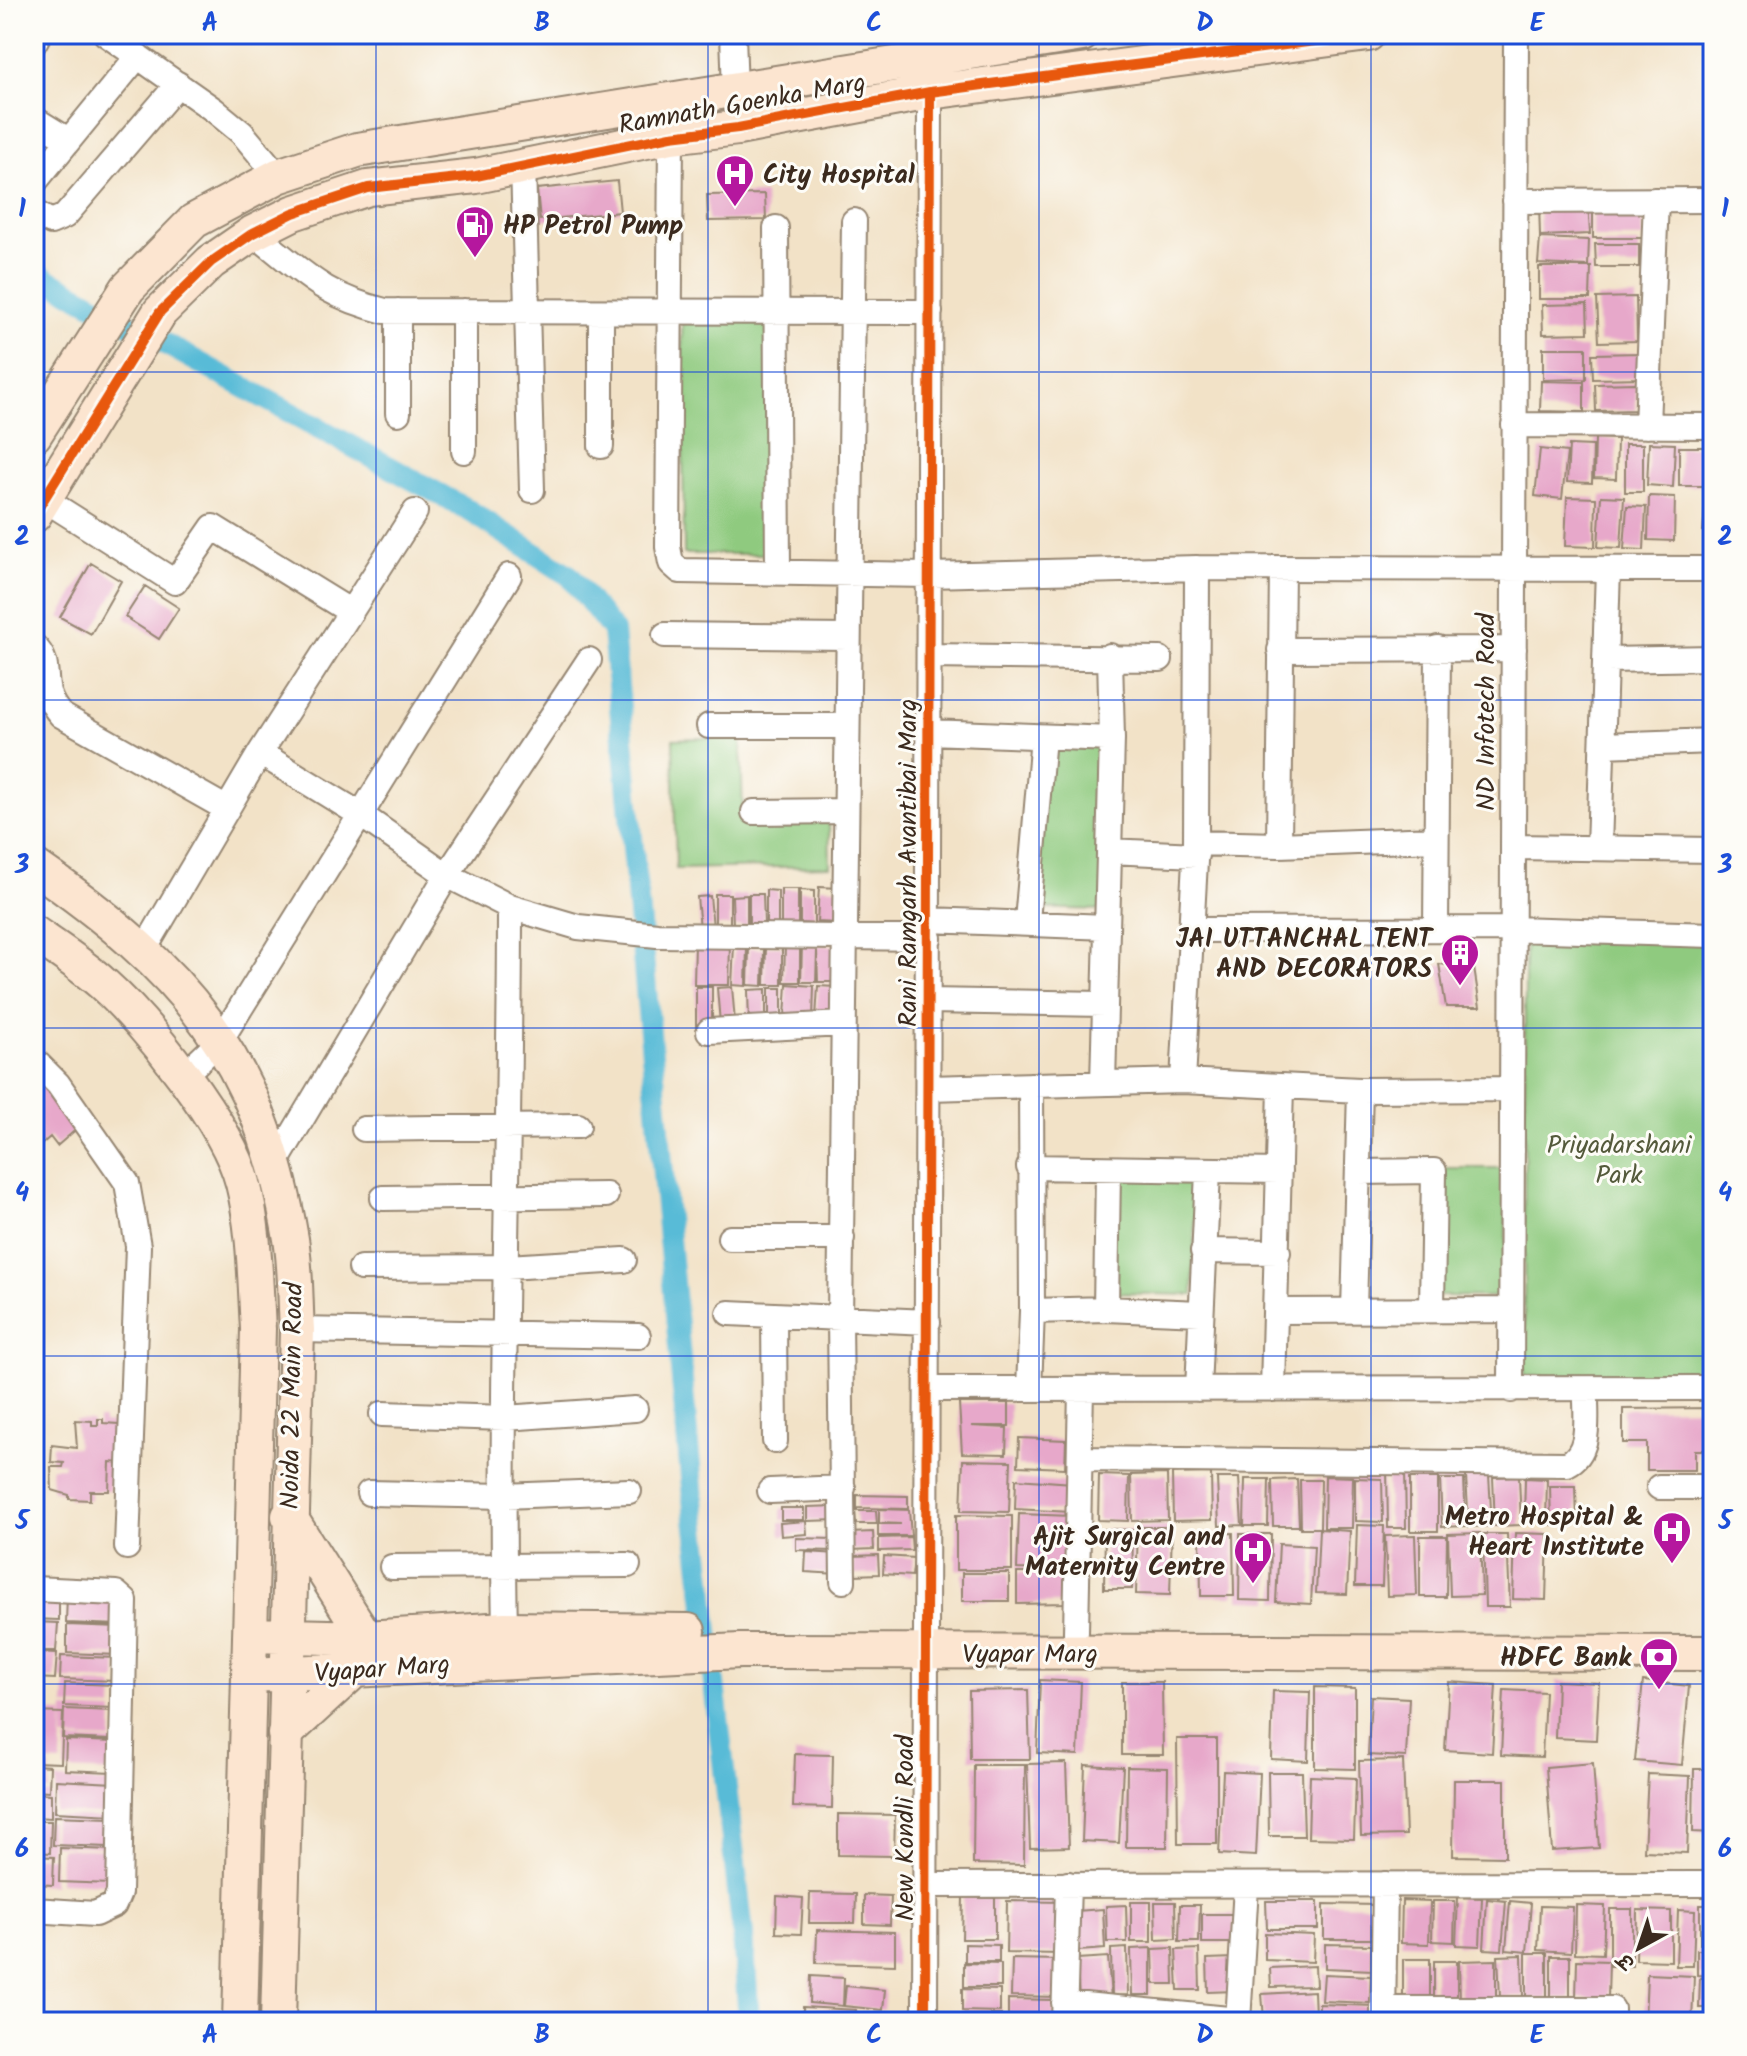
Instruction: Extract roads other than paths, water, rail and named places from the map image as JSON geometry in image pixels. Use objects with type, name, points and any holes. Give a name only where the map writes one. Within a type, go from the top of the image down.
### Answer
[{"type":"street","points":[[34,43],[39,34]]},
{"type":"street","points":[[106,34],[242,133],[278,176]]},
{"type":"street","points":[[733,34],[735,92]]},
{"type":"street","name":"Ramnath Goenka Marg","points":[[34,435],[90,342],[128,288],[194,221],[278,176],[357,150],[735,92],[1029,38],[1082,34]]},
{"type":"street","name":"Ramnath Goenka Marg","points":[[39,507],[160,312],[211,262],[253,233],[293,213],[368,188],[476,176],[671,136],[738,128],[930,92],[1368,34]]},
{"type":"street","name":"ND Infotech Road","points":[[1511,1390],[1516,34]]},
{"type":"street","points":[[34,183],[138,56]]},
{"type":"street","points":[[34,212],[51,222],[65,216],[178,84]]},
{"type":"street","name":"Rani Ramgarh Avantibai Marg","points":[[928,1644],[930,92]]},
{"type":"street","points":[[34,119],[68,140]]},
{"type":"street","points":[[469,133],[476,176]]},
{"type":"street","points":[[671,136],[668,547],[671,563],[680,571],[693,574],[929,575],[1197,568],[1713,569]]},
{"type":"street","points":[[523,164],[530,312],[532,490]]},
{"type":"street","points":[[1647,426],[1656,200]]},
{"type":"street","points":[[1515,201],[1713,200]]},
{"type":"street","points":[[843,1581],[840,1319],[854,221]]},
{"type":"street","points":[[776,228],[778,572]]},
{"type":"street","points":[[253,233],[315,285],[348,302],[398,311],[671,313],[778,309],[930,312]]},
{"type":"street","points":[[398,311],[398,413]]},
{"type":"street","points":[[464,311],[464,451]]},
{"type":"street","points":[[601,312],[601,446]]},
{"type":"street","points":[[1514,425],[1713,426]]},
{"type":"street","points":[[39,507],[175,582],[213,527],[351,612]]},
{"type":"street","points":[[144,950],[260,753],[415,512]]},
{"type":"street","points":[[1183,1081],[1196,849],[1197,568]]},
{"type":"street","points":[[1279,845],[1282,568]]},
{"type":"street","points":[[1599,848],[1608,569]]},
{"type":"street","points":[[182,1077],[220,1041],[509,576]]},
{"type":"street","points":[[665,635],[848,637]]},
{"type":"street","points":[[34,646],[44,660],[45,691],[61,715],[227,809]]},
{"type":"street","points":[[1436,929],[1438,648]]},
{"type":"street","points":[[1280,650],[1514,649]]},
{"type":"street","points":[[929,656],[1160,659]]},
{"type":"street","points":[[1103,1083],[1112,739],[1110,656]]},
{"type":"street","points":[[1607,660],[1713,658]]},
{"type":"street","points":[[275,1164],[447,875],[589,660]]},
{"type":"street","points":[[709,726],[847,726]]},
{"type":"street","points":[[929,732],[1112,739]]},
{"type":"street","points":[[1027,921],[1043,737]]},
{"type":"street","points":[[1603,745],[1713,741]]},
{"type":"street","points":[[260,753],[361,815],[447,875],[510,907],[613,933],[845,938],[1027,921],[1107,927]]},
{"type":"street","points":[[754,812],[846,811]]},
{"type":"street","points":[[1109,851],[1435,839]]},
{"type":"street","points":[[1513,847],[1713,850]]},
{"type":"street","name":"Noida 22 Main Road","points":[[34,866],[144,950],[203,1014],[242,1076],[275,1164],[292,1242],[297,1330],[289,1515],[278,2022]]},
{"type":"street","points":[[505,1629],[504,1336],[510,1128],[510,907]]},
{"type":"street","points":[[1193,930],[1513,929],[1713,935]]},
{"type":"street","name":"Noida 22 Main Road","points":[[34,933],[104,984],[182,1077],[213,1120],[242,1180],[253,1242],[258,1329],[240,2022]]},
{"type":"street","points":[[929,1001],[1104,1004]]},
{"type":"street","points":[[709,1031],[843,1024]]},
{"type":"street","points":[[34,1060],[66,1094],[127,1183],[138,1246],[127,1547]]},
{"type":"street","points":[[929,1088],[1183,1081],[1360,1090],[1512,1089]]},
{"type":"street","points":[[1029,1389],[1032,1311],[1031,1085]]},
{"type":"street","points":[[1273,1389],[1281,1087]]},
{"type":"street","points":[[1354,1310],[1360,1090]]},
{"type":"street","points":[[364,1129],[578,1126]]},
{"type":"street","points":[[1029,1167],[1279,1171]]},
{"type":"street","points":[[1106,1309],[1108,1170]]},
{"type":"street","points":[[1358,1172],[1434,1171],[1432,1309]]},
{"type":"street","points":[[1198,1389],[1208,1172]]},
{"type":"street","points":[[383,1198],[606,1195]]},
{"type":"street","points":[[730,1238],[842,1238]]},
{"type":"street","points":[[1203,1251],[1278,1252]]},
{"type":"street","points":[[361,1268],[507,1267],[624,1260]]},
{"type":"street","points":[[1032,1311],[1106,1309],[1200,1313]]},
{"type":"street","points":[[1277,1311],[1511,1310]]},
{"type":"street","points":[[729,1313],[928,1322]]},
{"type":"street","points":[[774,1315],[775,1441]]},
{"type":"street","points":[[297,1330],[638,1336]]},
{"type":"street","points":[[928,1389],[1713,1388]]},
{"type":"street","points":[[1076,1632],[1081,1389]]},
{"type":"street","points":[[1080,1459],[1567,1464],[1578,1458],[1583,1449],[1586,1390]]},
{"type":"street","points":[[382,1414],[505,1418],[635,1409]]},
{"type":"street","points":[[1659,1487],[1713,1487]]},
{"type":"street","points":[[770,1491],[843,1488]]},
{"type":"street","points":[[369,1493],[504,1496],[629,1491]]},
{"type":"street","points":[[289,1515],[366,1638]]},
{"type":"street","points":[[392,1567],[628,1565]]},
{"type":"street","points":[[34,1589],[116,1593],[125,1601],[119,1893],[114,1905],[95,1914],[34,1910]]},
{"type":"street","name":"Vyapar Marg","points":[[252,1635],[366,1638],[505,1629],[682,1642],[1713,1653]]},
{"type":"street","name":"Vyapar Marg","points":[[928,1644],[1076,1632],[1713,1632]]},
{"type":"street","name":"Vyapar Marg","points":[[251,1675],[355,1670],[682,1642]]},
{"type":"street","name":"New Kondli Road","points":[[925,2022],[928,1644]]},
{"type":"street","points":[[285,1734],[355,1670]]},
{"type":"street","points":[[1068,1884],[1064,2013],[1238,2021],[1246,1886]]},
{"type":"street","points":[[1385,1884],[1383,2016],[1612,2009],[1612,2022]]},
{"type":"street","points":[[926,1885],[1713,1884]]},
{"type":"waterway","points":[[34,272],[470,511],[570,576],[613,631],[694,1510],[743,1934],[749,2022]]},
{"type":"place","name":"City Hospital","points":[[735,208]]},
{"type":"place","name":"HP Petrol Pump","points":[[475,259]]},
{"type":"place","name":"JAI UTTANCHAL TENT AND DECORATORS","points":[[1460,987]]},
{"type":"place","name":"Metro Hospital & Heart Institute","points":[[1672,1565]]},
{"type":"place","name":"Ajit Surgical and Maternity Centre","points":[[1253,1585]]},
{"type":"place","name":"HDFC Bank","points":[[1659,1691]]},
{"type":"park label","name":"Priyadarshani Park","points":[[1619,1159]]}]
